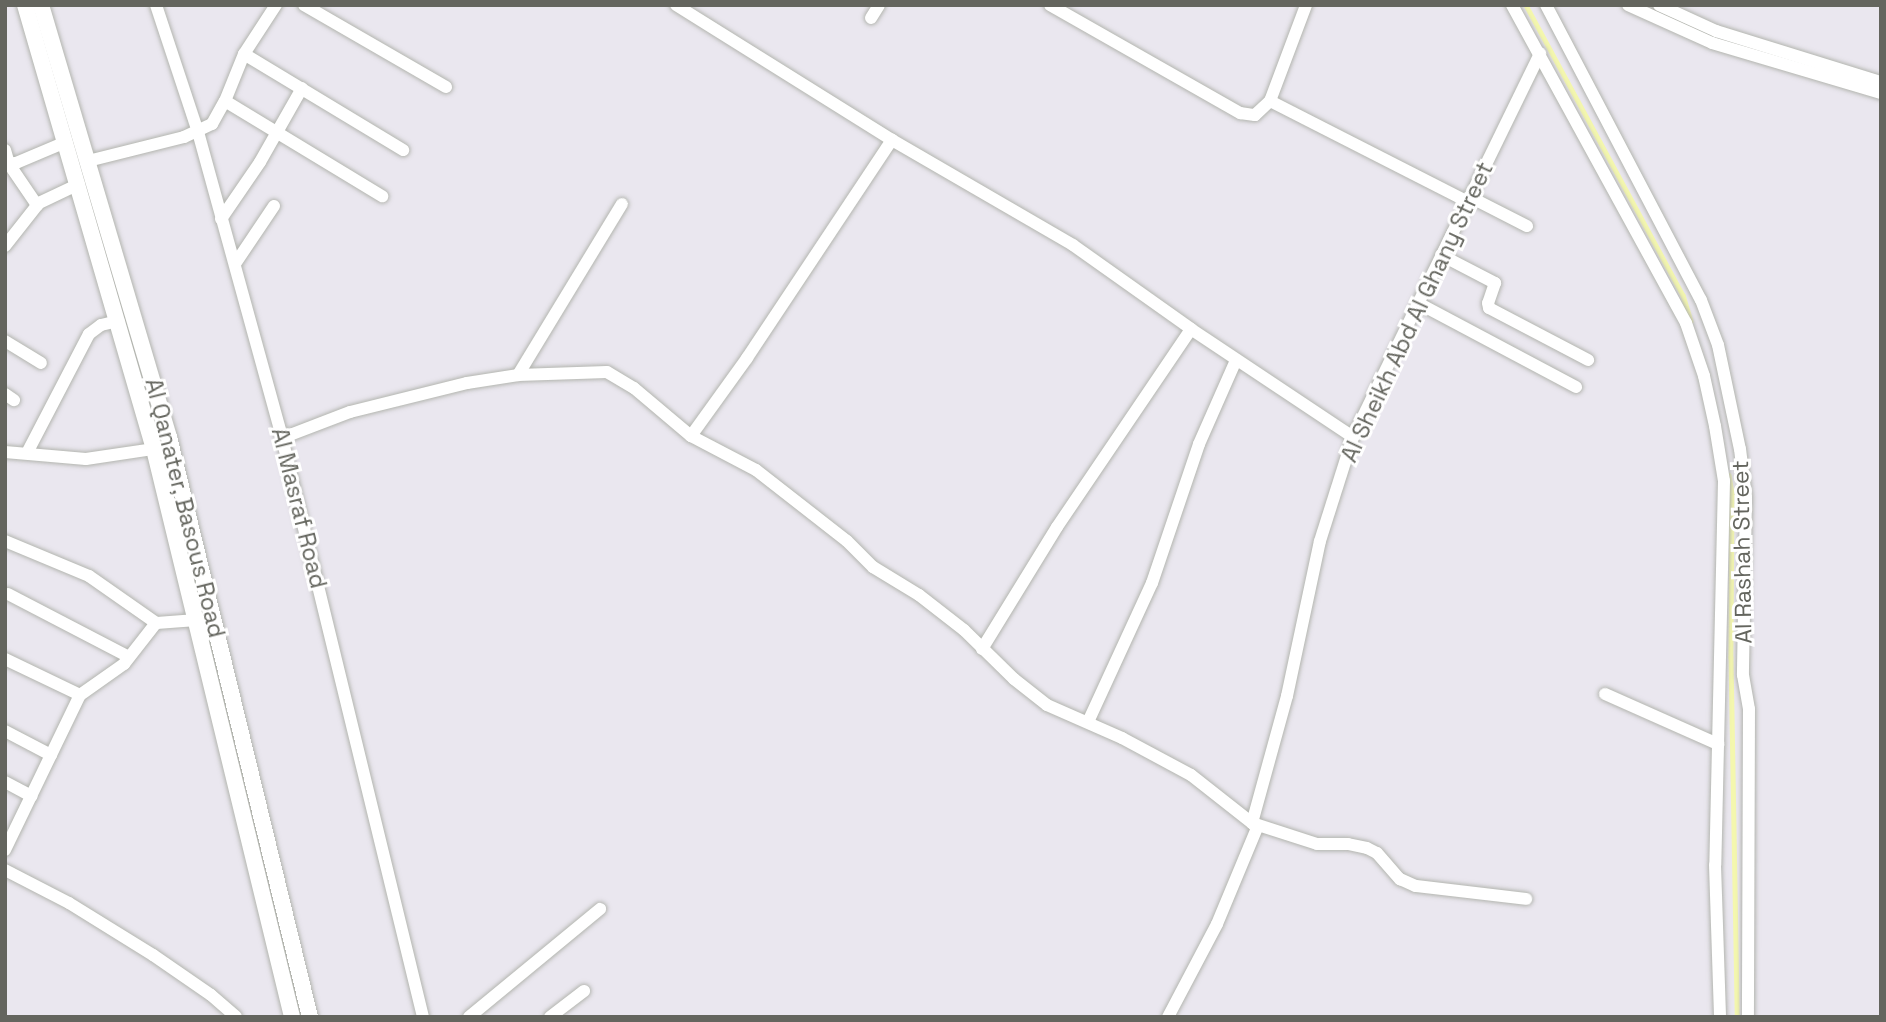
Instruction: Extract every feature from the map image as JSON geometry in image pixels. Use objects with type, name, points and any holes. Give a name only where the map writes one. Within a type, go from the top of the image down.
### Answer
[{"type":"main road","name":"Al Qanater, Basous Road","points":[[25,5],[119,321],[154,449],[292,1017]]},
{"type":"main road","name":"Al Qanater, Basous Road","points":[[41,5],[169,437],[310,1017]]},
{"type":"street","name":"Al Masraf Road","points":[[156,5],[198,132],[282,438],[422,1017]]},
{"type":"street","points":[[88,161],[198,132],[212,124],[225,101],[244,54],[276,5]]},
{"type":"street","points":[[304,5],[446,87]]},
{"type":"street","points":[[676,5],[892,140],[1073,246],[1353,438]]},
{"type":"street","points":[[871,18],[879,5]]},
{"type":"street","points":[[1050,5],[1240,113],[1255,115],[1270,101],[1306,5]]},
{"type":"street","name":"Al Rashah Street","points":[[1512,5],[1686,323],[1704,376],[1724,481],[1715,875],[1720,1017]]},
{"type":"street","name":"Al Rashah Street","points":[[1546,5],[1701,300],[1717,345],[1736,426],[1745,497],[1743,675],[1749,709],[1748,1017]]},
{"type":"street","points":[[1628,5],[1712,43],[1881,93]]},
{"type":"street","points":[[1659,5],[1716,31],[1881,82]]},
{"type":"street","name":"Al Sheikh Abd Al Ghany Street","points":[[1168,1017],[1217,924],[1256,828],[1252,822],[1287,696],[1320,541],[1353,438],[1540,53]]},
{"type":"street","points":[[244,54],[403,150]]},
{"type":"street","points":[[221,219],[277,133],[302,88]]},
{"type":"street","points":[[225,101],[382,197]]},
{"type":"street","points":[[1270,101],[1527,226]]},
{"type":"street","points":[[691,436],[747,358],[892,140]]},
{"type":"street","points":[[7,164],[66,142]]},
{"type":"street","points":[[5,150],[7,164],[37,205]]},
{"type":"street","points":[[5,246],[37,205],[79,184]]},
{"type":"street","points":[[518,375],[622,204]]},
{"type":"street","points":[[235,264],[274,206]]},
{"type":"street","points":[[1441,255],[1495,283],[1489,307],[1588,360]]},
{"type":"street","points":[[1418,303],[1576,387]]},
{"type":"street","points":[[27,453],[89,334],[101,325],[119,321]]},
{"type":"street","points":[[982,649],[1058,527],[1191,329]]},
{"type":"street","points":[[5,341],[41,363]]},
{"type":"street","points":[[1088,722],[1152,583],[1199,444],[1236,360]]},
{"type":"street","points":[[282,438],[351,412],[413,395],[518,375],[607,372],[634,388],[691,436],[756,470],[848,541],[873,567],[919,595],[1047,705],[1088,722],[1191,775],[1252,822],[1317,844],[1348,844],[1367,848],[1377,853],[1399,879],[1416,886],[1526,898]]},
{"type":"street","points":[[5,452],[102,458],[154,449]]},
{"type":"street","points":[[5,541],[89,576],[156,623],[197,620]]},
{"type":"street","points":[[8,594],[129,657]]},
{"type":"street","points":[[5,850],[80,695],[112,674],[156,623]]},
{"type":"street","points":[[5,659],[80,695]]},
{"type":"street","points":[[1605,694],[1718,744]]},
{"type":"street","points":[[5,732],[51,754]]},
{"type":"street","points":[[5,782],[31,796]]},
{"type":"street","points":[[5,870],[69,903],[153,954],[211,995],[236,1017]]},
{"type":"street","points":[[469,1017],[600,909]]},
{"type":"street","points":[[550,1017],[584,991]]},
{"type":"waterway","points":[[1526,5],[1683,295],[1691,321]]},
{"type":"waterway","points":[[1729,475],[1732,495],[1731,657],[1737,1017]]}]
